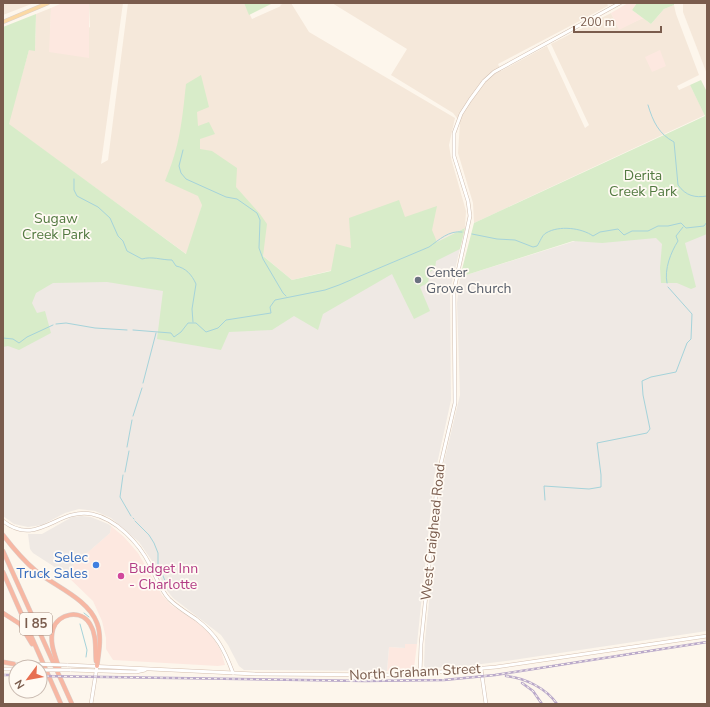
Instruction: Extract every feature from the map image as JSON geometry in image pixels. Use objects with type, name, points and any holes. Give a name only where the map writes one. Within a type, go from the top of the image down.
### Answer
[{"type":"highway","points":[[3,535],[33,568],[82,604],[92,615],[97,624],[100,638],[97,666]]},
{"type":"highway","name":"I 85","points":[[3,551],[72,704]]},
{"type":"highway","name":"I 85","points":[[3,572],[61,704]]},
{"type":"highway","points":[[3,613],[16,620],[22,627],[40,658]]},
{"type":"highway","points":[[69,697],[52,643],[53,628],[61,618],[75,614],[83,617],[90,624],[94,637],[97,666]]},
{"type":"main road","points":[[3,22],[48,3]]},
{"type":"street","name":"West Craighead Road","points":[[420,674],[421,644],[438,476],[455,403],[454,290],[470,216],[468,201],[454,156],[453,145],[456,126],[461,114],[470,100],[484,81],[494,72],[620,3]]},
{"type":"street","points":[[3,521],[13,527],[28,530],[44,528],[66,516],[79,513],[95,515],[110,522],[129,537],[140,549],[168,598],[180,609],[203,624],[214,635],[226,653],[233,673]]},
{"type":"street","name":"North Graham Street","points":[[48,664],[132,667],[145,670],[325,676],[420,674],[481,669],[707,636]]},
{"type":"street","points":[[91,704],[97,666]]},
{"type":"street","points":[[481,669],[486,704]]},
{"type":"street","name":"North Graham Street","points":[[48,670],[141,672],[145,670]]},
{"type":"shaded area","points":[[3,3],[34,3],[3,15]]},
{"type":"shaded area","points":[[62,3],[89,3],[89,58],[49,52],[51,8]]},
{"type":"shaded area","points":[[89,3],[123,3],[101,164],[108,160],[128,3],[244,3],[252,19],[281,6],[280,5],[291,3],[309,32],[455,118],[449,145],[451,158],[466,211],[465,228],[423,248],[292,280],[202,205],[189,256],[8,124],[29,50],[35,50],[36,14],[51,8],[50,52],[90,27]]},
{"type":"shaded area","points":[[332,3],[607,3],[608,6],[498,64],[501,71],[547,46],[585,128],[589,125],[551,44],[611,13],[619,29],[643,18],[651,24],[664,9],[674,5],[699,75],[677,86],[679,90],[690,85],[705,115],[474,223],[473,203],[458,153],[460,122],[453,113],[391,75],[407,49]]},
{"type":"shaded area","points":[[628,3],[637,3],[632,10],[643,18],[619,30],[611,13]]},
{"type":"shaded area","points":[[683,3],[707,3],[707,74],[683,12]]},
{"type":"shaded area","points":[[660,50],[666,66],[652,72],[645,57]]},
{"type":"shaded area","points":[[707,186],[707,631],[513,660],[457,667],[426,668],[424,666],[425,640],[444,462],[460,395],[457,303],[460,277],[655,216]]},
{"type":"shaded area","points":[[465,228],[450,290],[451,400],[434,478],[417,644],[405,644],[405,648],[389,647],[387,671],[244,670],[239,666],[221,635],[173,598],[165,588],[152,561],[139,542],[111,518],[95,511],[79,509],[65,513],[42,525],[28,527],[14,524],[3,516],[3,344],[37,283],[179,276],[160,332],[423,248]]},
{"type":"shaded area","points":[[72,517],[91,517],[108,524],[111,526],[110,533],[64,573],[33,553],[30,549],[28,534],[42,534]]},
{"type":"shaded area","points":[[111,526],[124,537],[138,553],[162,595],[171,605],[197,622],[212,636],[221,651],[225,665],[218,666],[113,660],[106,649],[106,638],[102,621],[93,601],[64,573],[110,533]]},
{"type":"shaded area","points":[[405,644],[417,644],[414,668],[411,670],[387,671],[389,647],[404,648]]},
{"type":"green space","points":[[244,3],[273,3],[249,15]]},
{"type":"green space","points":[[637,3],[674,3],[674,5],[664,9],[651,24],[632,10]]},
{"type":"green space","name":"Sugaw Creek Park","points":[[36,14],[35,51],[29,50],[9,124],[186,254],[202,205],[198,196],[165,181],[174,156],[182,122],[186,84],[201,75],[209,107],[197,112],[198,126],[209,122],[215,134],[200,139],[200,149],[212,151],[237,168],[236,187],[267,224],[263,256],[292,280],[331,271],[336,244],[351,248],[349,218],[399,200],[405,217],[437,206],[432,230],[437,242],[465,228],[460,249],[436,261],[435,269],[430,272],[428,283],[420,287],[430,311],[414,319],[392,274],[323,314],[318,330],[294,316],[272,330],[229,332],[221,350],[157,339],[163,291],[107,282],[53,283],[36,293],[32,303],[37,313],[45,311],[51,333],[19,350],[8,346],[3,347],[3,27]]},
{"type":"green space","name":"Derita Creek Park","points":[[701,80],[707,92],[707,234],[685,243],[696,287],[691,289],[677,283],[661,283],[660,268],[662,244],[656,238],[602,243],[573,241],[460,277],[474,223],[705,116],[690,85]]},
{"type":"waterway","points":[[648,105],[657,127],[664,135],[674,142],[678,185],[688,194],[699,197],[707,196]]},
{"type":"waterway","points":[[183,150],[179,166],[181,173],[186,179],[226,197],[237,199],[257,213],[260,220],[259,248],[263,259],[286,296]]},
{"type":"waterway","points":[[74,179],[74,190],[77,196],[98,207],[110,218],[127,251],[142,259],[153,258],[172,260],[176,266],[183,268],[191,275],[196,284],[192,309],[193,322]]},
{"type":"waterway","points":[[472,234],[497,239],[515,240],[533,247],[537,246],[545,234],[557,229],[577,229],[593,236],[600,232],[618,229],[624,235],[632,231],[648,231],[658,226],[668,226],[681,223],[686,228],[704,226],[707,222]]},
{"type":"waterway","points":[[667,283],[666,272],[673,250],[678,241],[676,236],[683,227]]},
{"type":"waterway","points":[[133,330],[171,333],[174,337],[181,332],[188,323],[196,323],[206,332],[218,328],[226,320],[271,313],[270,307],[275,300],[325,290],[339,285],[429,247],[448,234],[462,232]]},
{"type":"waterway","points":[[545,500],[544,486],[589,489],[601,487],[597,443],[647,433],[650,429],[643,395],[642,381],[651,377],[676,372],[687,343],[691,339],[692,314],[668,287]]},
{"type":"waterway","points":[[56,324],[66,323],[95,328],[127,330]]},
{"type":"waterway","points":[[3,338],[13,339],[19,343],[27,337],[53,325]]},
{"type":"waterway","points":[[143,383],[156,333]]},
{"type":"waterway","points":[[133,416],[142,388]]},
{"type":"waterway","points":[[127,447],[132,420]]},
{"type":"waterway","points":[[125,472],[129,451]]},
{"type":"waterway","points":[[123,475],[120,497],[131,516]]},
{"type":"waterway","points":[[135,521],[149,535],[154,543],[158,553],[158,564],[166,583]]},
{"type":"waterway","points":[[84,613],[89,617]]},
{"type":"waterway","points":[[80,624],[87,650],[86,657]]},
{"type":"railway","points":[[48,676],[365,681],[444,680],[495,675],[707,642]]},
{"type":"railway","points":[[3,675],[8,675]]},
{"type":"railway","points":[[506,676],[520,679],[534,685],[547,693],[557,704]]},
{"type":"railway","points":[[522,683],[533,691],[542,704]]},
{"type":"place","name":"Center Grove Church","points":[[418,280]]},
{"type":"place","name":"Selec Truck Sales","points":[[96,565]]},
{"type":"place","name":"Budget Inn - Charlotte","points":[[121,576]]}]
